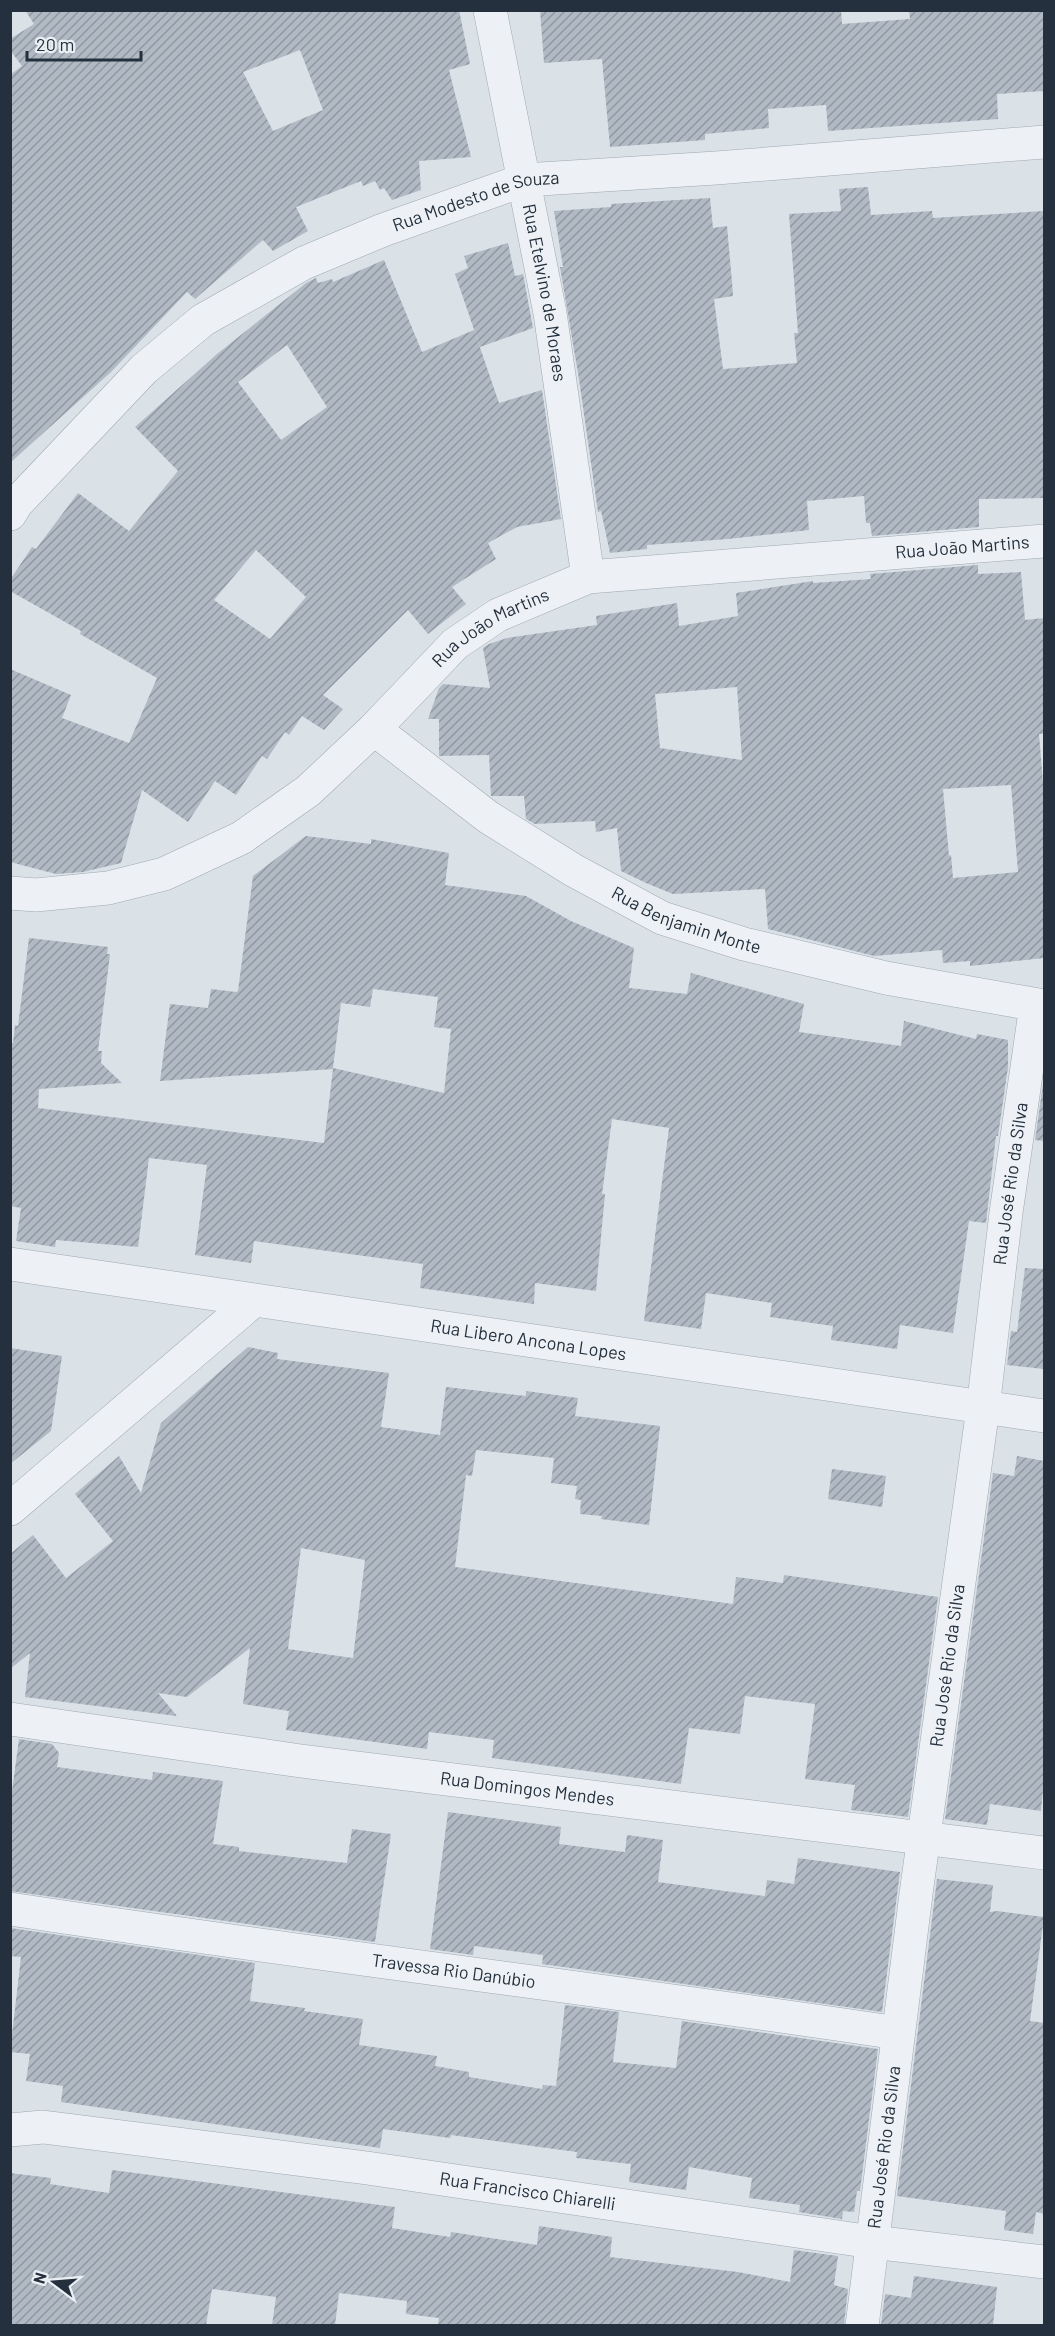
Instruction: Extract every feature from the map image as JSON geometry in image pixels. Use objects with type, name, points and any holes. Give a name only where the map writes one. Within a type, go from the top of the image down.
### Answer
[{"type":"street","name":"Rua Etelvino de Moraes","points":[[490,10],[550,313],[588,578]]},
{"type":"street","name":"Rua Modesto de Souza","points":[[12,506],[144,369],[203,320],[304,263],[383,230],[524,180],[716,168],[1044,142]]},
{"type":"street","name":"Rua João Martins","points":[[10,893],[36,895],[108,888],[164,874],[242,838],[309,791],[374,729],[455,644],[498,615],[588,578],[1044,541]]},
{"type":"street","name":"Rua Benjamin Monte","points":[[374,729],[488,817],[573,870],[662,918],[744,944],[886,978],[1040,1005]]},
{"type":"street","name":"Rua José Rio da Silva","points":[[862,2325],[898,2033],[983,1408],[1006,1213],[1040,1005]]},
{"type":"street","name":"Rua Libero Ancona Lopes","points":[[10,1264],[1044,1416]]},
{"type":"street","points":[[10,1509],[253,1301]]},
{"type":"street","name":"Rua Domingos Mendes","points":[[10,1719],[301,1761],[1044,1852]]},
{"type":"street","name":"Travessa Rio Danúbio","points":[[10,1909],[215,1940],[750,2011],[898,2033]]},
{"type":"street","name":"Rua Francisco Chiarelli","points":[[10,2130],[43,2127],[367,2168],[872,2242],[1044,2262]]},
{"type":"building","points":[[25,10],[459,10],[470,64],[449,70],[471,157],[419,161],[421,190],[392,200],[384,188],[380,190],[375,181],[363,186],[361,181],[296,207],[308,231],[273,251],[263,240],[195,299],[187,292],[111,372],[10,463],[10,75],[22,66],[10,50],[10,39],[34,24]],"holes":[[[300,50],[323,110],[273,131],[243,72]]]},
{"type":"building","points":[[540,10],[841,10],[842,24],[910,19],[909,10],[1044,10],[1044,91],[997,94],[998,119],[828,131],[826,105],[768,109],[769,128],[705,134],[705,140],[610,147],[602,59],[544,63]]},
{"type":"building","points":[[868,187],[871,215],[932,211],[933,218],[1044,211],[1044,498],[979,499],[979,527],[872,536],[870,523],[866,523],[864,496],[807,501],[809,530],[647,545],[647,549],[610,553],[601,511],[598,512],[560,267],[563,267],[554,211],[611,207],[611,204],[710,198],[713,228],[727,226],[732,282],[733,296],[714,299],[723,369],[797,363],[794,333],[798,333],[789,214],[841,211],[839,189]]},
{"type":"building","points":[[508,243],[515,276],[523,274],[533,328],[480,347],[455,274],[468,268],[464,256]]},
{"type":"building","points":[[384,260],[422,352],[474,330],[499,403],[542,390],[561,519],[517,527],[488,543],[496,559],[452,587],[466,604],[428,634],[408,610],[323,695],[343,709],[324,730],[302,716],[289,735],[285,732],[267,759],[262,756],[236,795],[215,781],[188,822],[142,790],[121,863],[83,872],[56,874],[10,862],[10,669],[71,695],[62,718],[129,743],[157,678],[10,591],[10,580],[32,547],[36,549],[78,493],[129,531],[178,471],[135,427],[217,354],[306,283],[316,278],[318,283],[332,279],[333,282]],"holes":[[[287,345],[327,407],[281,440],[238,382]],[[256,550],[306,597],[270,639],[214,600]]]},
{"type":"building","points":[[978,565],[978,574],[1021,572],[1025,620],[1044,618],[1044,734],[1039,734],[1044,795],[1044,958],[970,966],[970,961],[943,963],[942,950],[874,956],[768,929],[765,889],[673,894],[646,883],[621,871],[617,828],[596,832],[595,821],[535,824],[526,819],[524,796],[491,796],[489,755],[439,756],[439,719],[428,719],[439,688],[443,684],[490,688],[483,648],[489,644],[507,638],[597,625],[596,616],[677,603],[679,626],[738,616],[736,593],[813,581],[813,583],[871,579],[870,574]],"holes":[[[737,687],[742,760],[660,748],[655,694]],[[1011,785],[1018,872],[953,878],[943,789]]]},
{"type":"building","points":[[306,836],[371,844],[371,839],[449,853],[445,885],[526,896],[571,921],[634,948],[629,988],[687,994],[691,973],[804,1004],[799,1032],[901,1046],[904,1021],[976,1039],[977,1034],[1008,1040],[1008,1067],[998,1136],[996,1136],[986,1223],[969,1221],[953,1333],[900,1325],[897,1349],[831,1340],[833,1326],[770,1317],[772,1303],[706,1293],[701,1329],[644,1321],[669,1128],[612,1119],[602,1194],[605,1194],[596,1291],[535,1283],[534,1304],[420,1288],[423,1264],[254,1241],[251,1263],[195,1255],[207,1165],[149,1158],[138,1247],[56,1240],[55,1247],[16,1241],[21,1208],[10,1206],[10,1042],[13,1043],[15,1025],[18,1026],[29,938],[108,947],[107,954],[110,954],[98,1051],[102,1051],[101,1063],[122,1083],[39,1089],[38,1108],[324,1143],[333,1069],[160,1081],[170,1004],[208,1008],[211,989],[238,991],[253,876]],"holes":[[[373,989],[438,997],[434,1027],[451,1029],[444,1093],[333,1068],[341,1003],[370,1007]]]},
{"type":"building","points":[[1044,1077],[1044,1141],[1035,1140]]},
{"type":"building","points":[[1025,1268],[1044,1269],[1044,1369],[1007,1365],[1011,1331],[1017,1332]]},
{"type":"building","points":[[248,1347],[278,1353],[277,1359],[389,1373],[381,1427],[440,1435],[446,1387],[526,1396],[526,1391],[578,1398],[575,1416],[660,1426],[649,1525],[580,1514],[581,1500],[575,1499],[577,1486],[551,1483],[554,1458],[476,1450],[472,1476],[466,1475],[455,1567],[733,1604],[736,1577],[783,1583],[784,1575],[938,1597],[908,1817],[851,1810],[855,1785],[805,1779],[815,1704],[745,1696],[740,1734],[689,1728],[681,1784],[492,1758],[494,1740],[429,1732],[427,1749],[286,1730],[289,1711],[243,1704],[250,1648],[187,1697],[158,1693],[177,1716],[25,1697],[30,1653],[10,1669],[10,1554],[33,1535],[66,1578],[113,1541],[75,1494],[119,1456],[141,1493],[161,1423]],"holes":[[[301,1548],[365,1560],[353,1658],[288,1649]]]},
{"type":"building","points":[[10,1348],[62,1356],[51,1431],[10,1464]]},
{"type":"building","points":[[1017,1456],[1044,1461],[1044,1780],[1041,1811],[990,1804],[987,1825],[945,1819],[993,1473],[1014,1476]]},
{"type":"building","points":[[832,1469],[886,1476],[882,1507],[828,1499]]},
{"type":"building","points":[[19,1739],[52,1744],[59,1753],[57,1767],[152,1780],[153,1772],[223,1781],[213,1844],[239,1847],[239,1851],[347,1863],[352,1829],[391,1834],[375,1942],[10,1891],[10,1806]]},
{"type":"building","points":[[448,1812],[561,1827],[559,1844],[625,1852],[627,1835],[663,1840],[658,1882],[732,1892],[765,1896],[767,1880],[794,1884],[798,1858],[900,1872],[882,2012],[542,1964],[543,1955],[474,1946],[473,1955],[430,1949]]},
{"type":"building","points":[[937,1879],[993,1885],[990,1912],[1044,1917],[1030,2021],[1044,2023],[1044,2214],[1036,2212],[1033,2234],[1004,2230],[1006,2211],[897,2196]]},
{"type":"building","points":[[10,1928],[255,1963],[250,2001],[363,2019],[359,2045],[437,2056],[435,2066],[469,2072],[469,2077],[542,2089],[543,2085],[556,2086],[565,2005],[619,2012],[613,2062],[676,2068],[682,2021],[878,2049],[860,2191],[857,2191],[854,2212],[843,2211],[842,2219],[799,2212],[800,2205],[749,2198],[752,2178],[689,2167],[686,2190],[629,2182],[631,2164],[576,2158],[577,2152],[451,2135],[450,2138],[383,2129],[380,2148],[61,2102],[63,2086],[26,2081],[30,2054],[10,2052],[21,1957],[10,1956]]},
{"type":"building","points":[[112,2170],[395,2207],[392,2228],[450,2237],[451,2232],[537,2245],[539,2226],[612,2237],[610,2257],[738,2272],[790,2282],[794,2250],[838,2256],[834,2285],[848,2289],[844,2325],[438,2325],[439,2318],[406,2314],[407,2301],[339,2293],[335,2325],[272,2325],[276,2297],[212,2289],[206,2325],[10,2325],[10,2173],[51,2178],[50,2184],[109,2193]]},
{"type":"building","points":[[914,2276],[997,2287],[993,2325],[881,2325],[885,2294],[911,2298]]}]
